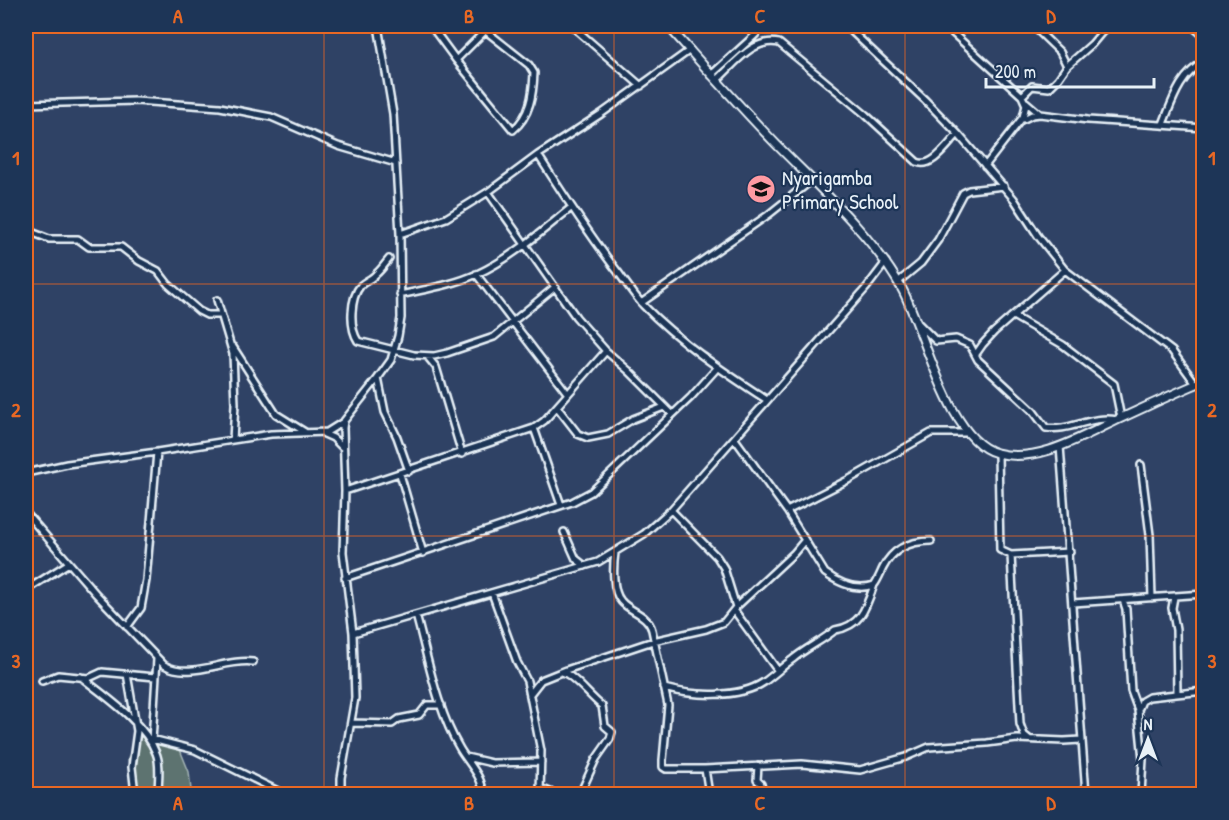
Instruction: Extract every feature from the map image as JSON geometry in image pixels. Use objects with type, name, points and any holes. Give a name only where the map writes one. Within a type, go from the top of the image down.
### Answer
[{"type":"street","points":[[26,473],[66,464],[271,434],[332,431],[344,421],[378,378],[395,350],[401,318],[400,234],[393,114],[378,26]]},
{"type":"street","points":[[431,26],[456,60],[513,130],[520,125],[530,102],[533,69],[488,28],[456,60]]},
{"type":"street","points":[[572,26],[641,86]]},
{"type":"street","points":[[668,26],[711,75],[857,227],[886,262],[916,321],[957,419],[974,440],[985,449],[1010,456],[1060,446],[1200,382],[1172,351],[1065,270],[1038,236],[1004,186],[958,134],[846,26]]},
{"type":"street","points":[[674,32],[680,26]]},
{"type":"street","points":[[711,75],[764,26]]},
{"type":"street","points":[[945,26],[1040,114]]},
{"type":"street","points":[[1033,26],[1060,52],[1066,66]]},
{"type":"street","points":[[985,166],[1026,114],[1023,98],[1032,86],[1049,88],[1066,66],[1092,44],[1107,26]]},
{"type":"street","points":[[1192,26],[1203,36]]},
{"type":"street","points":[[717,80],[745,53],[767,42],[779,43],[866,115],[917,162],[922,164],[930,162],[958,134]]},
{"type":"street","points":[[400,234],[446,218],[488,192],[538,154],[641,86],[690,50]]},
{"type":"street","points":[[1162,124],[1180,86],[1188,74],[1203,62]]},
{"type":"street","points":[[26,104],[136,101],[220,107],[271,117],[338,146],[396,163]]},
{"type":"street","points":[[1020,122],[1027,117],[1040,114],[1088,120],[1203,128]]},
{"type":"street","points":[[538,154],[572,207],[641,303],[664,325],[718,367],[767,400]]},
{"type":"street","points":[[641,303],[768,215],[812,180]]},
{"type":"street","points":[[898,282],[921,263],[938,240],[963,194],[969,190],[1004,186]]},
{"type":"street","points":[[488,192],[576,317],[606,351],[672,414]]},
{"type":"street","points":[[400,295],[457,282],[476,274],[526,244],[572,207]]},
{"type":"street","points":[[26,230],[49,239],[78,239],[89,247],[121,247],[139,261],[158,271],[168,284],[199,311],[207,315],[221,315]]},
{"type":"street","points":[[389,259],[376,274],[362,284],[355,295],[354,336],[358,341],[427,356],[441,355],[494,337],[555,287]]},
{"type":"street","points":[[353,633],[598,562],[644,534],[671,510],[735,439],[886,262]]},
{"type":"street","points":[[976,354],[987,339],[1065,270]]},
{"type":"street","points":[[476,274],[568,394]]},
{"type":"street","points":[[217,300],[231,343],[276,414],[305,432]]},
{"type":"street","points":[[1013,316],[1063,345],[1114,384],[1120,419]]},
{"type":"street","points":[[916,321],[936,341],[956,339],[970,345],[978,360],[1028,406],[1046,428],[1101,418],[1120,419]]},
{"type":"street","points":[[231,343],[234,369],[233,440]]},
{"type":"street","points":[[345,491],[462,454],[534,428],[544,421],[606,351]]},
{"type":"street","points":[[435,365],[441,355]]},
{"type":"street","points":[[427,356],[435,365],[462,454]]},
{"type":"street","points":[[345,578],[561,505],[591,492],[691,397],[718,367]]},
{"type":"street","points":[[378,378],[385,412],[397,437],[408,471]]},
{"type":"street","points":[[557,407],[578,434],[588,438],[608,434],[633,419],[664,407]]},
{"type":"street","points":[[340,795],[355,698],[353,633],[343,552],[345,491],[342,447],[344,421]]},
{"type":"street","points":[[534,428],[561,505]]},
{"type":"street","points":[[322,433],[333,438],[342,447]]},
{"type":"street","points":[[787,511],[931,433],[968,433]]},
{"type":"street","points":[[735,439],[787,511],[804,541],[828,575],[857,587],[874,585]]},
{"type":"street","points":[[1060,446],[1070,552],[1086,795]]},
{"type":"street","points":[[127,627],[141,608],[146,580],[157,452]]},
{"type":"street","points":[[998,454],[1001,551],[1011,555],[1070,552]]},
{"type":"street","points":[[1140,465],[1149,527],[1152,598]]},
{"type":"street","points":[[400,474],[423,552]]},
{"type":"street","points":[[671,510],[717,557],[724,568],[735,609],[778,671]]},
{"type":"street","points":[[26,513],[127,627],[157,659],[167,666],[179,670],[253,662]]},
{"type":"street","points":[[564,532],[576,559],[585,566]]},
{"type":"street","points":[[530,694],[541,680],[562,672],[653,641],[720,625],[804,541]]},
{"type":"street","points":[[664,688],[706,694],[736,693],[763,683],[794,657],[835,630],[843,629],[858,621],[889,557],[912,542],[931,541]]},
{"type":"street","points":[[615,553],[614,578],[620,600],[651,625],[668,705],[663,767],[666,769],[705,770],[802,764],[860,770],[906,757],[929,747],[1029,739],[1081,740]]},
{"type":"street","points":[[1011,555],[1020,724],[1024,735],[1029,739]]},
{"type":"street","points":[[26,590],[69,563]]},
{"type":"street","points":[[492,593],[517,662],[527,681],[540,743],[540,791],[555,795]]},
{"type":"street","points":[[1073,603],[1203,594]]},
{"type":"street","points":[[1174,597],[1172,608],[1176,630],[1178,693]]},
{"type":"street","points":[[1123,600],[1126,609],[1131,691],[1138,710],[1143,759],[1141,795]]},
{"type":"street","points":[[416,615],[441,705],[452,734],[480,779],[483,795]]},
{"type":"street","points":[[157,659],[152,742],[157,757],[158,795]]},
{"type":"street","points":[[42,681],[58,675],[90,678],[102,672],[155,677]]},
{"type":"street","points":[[562,672],[573,677],[586,693],[602,706],[605,726],[612,732],[579,794]]},
{"type":"street","points":[[128,674],[137,725],[132,767],[135,795]]},
{"type":"street","points":[[81,677],[116,704],[152,742],[195,750],[284,795]]},
{"type":"street","points":[[1138,710],[1142,701],[1149,697],[1203,691]]},
{"type":"street","points":[[352,723],[393,724],[399,719],[419,715],[427,705],[441,705]]},
{"type":"street","points":[[466,758],[492,762],[541,762]]},
{"type":"street","points":[[758,766],[757,781],[761,783],[763,795]]},
{"type":"street","points":[[705,770],[709,795]]},
{"type":"green space","points":[[152,734],[159,740],[178,745],[189,772],[191,790],[188,794],[133,794],[128,759],[135,739]]},
{"type":"place","name":"Nyarigamba Primary School","points":[[761,189]]}]
